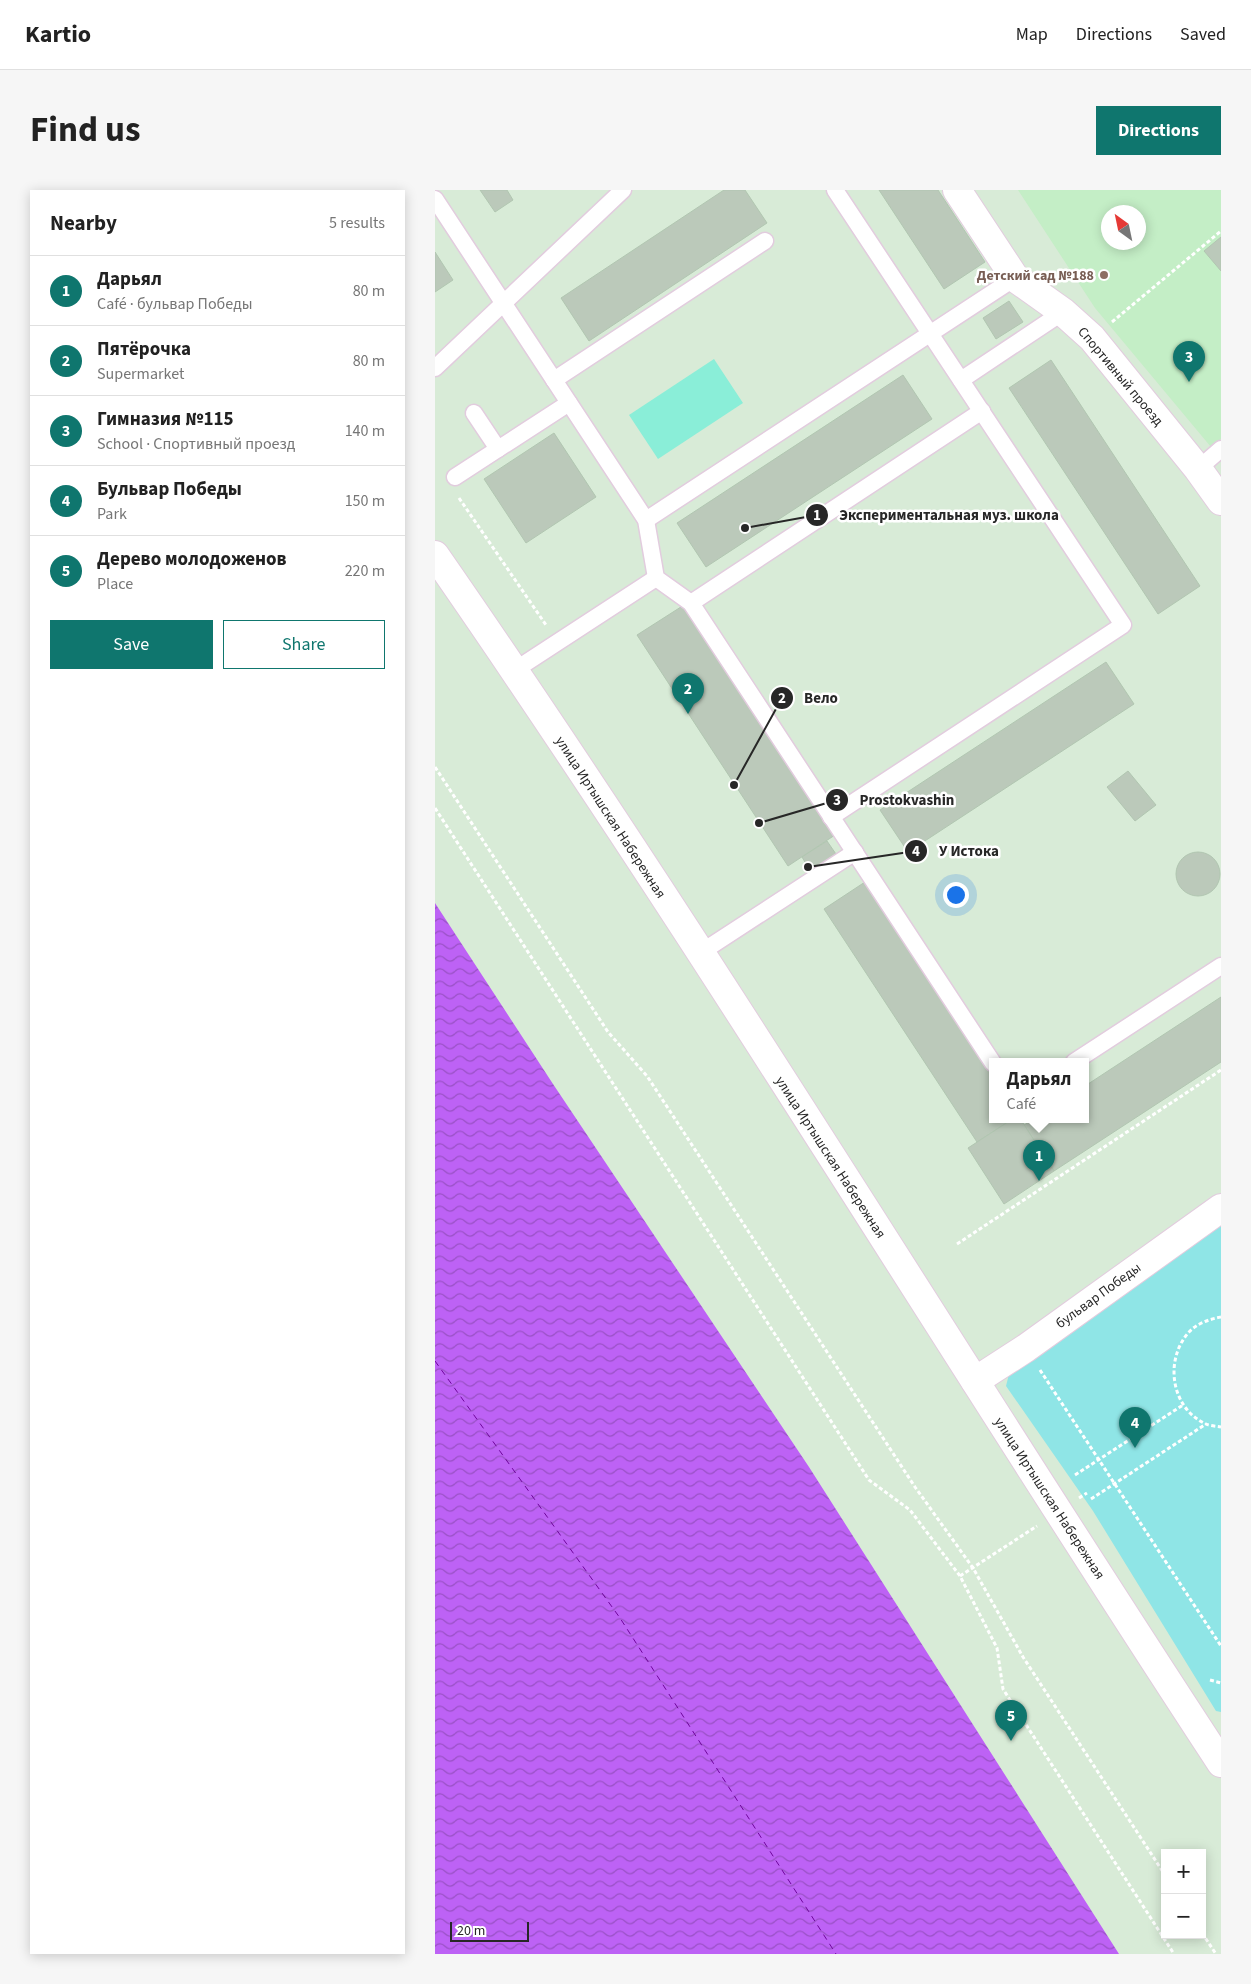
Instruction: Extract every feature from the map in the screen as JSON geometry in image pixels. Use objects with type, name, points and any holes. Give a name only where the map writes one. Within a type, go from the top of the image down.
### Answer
[{"type":"main road","name":"Спортивный проезд","points":[[957,190],[1015,278],[1063,312],[1092,338],[1198,469],[1221,501]]},
{"type":"main road","name":"улица Иртышская Набережная","points":[[435,555],[515,670],[1059,1511],[1218,1751]]},
{"type":"main road","name":"бульвар Победы","points":[[975,1381],[1026,1348],[1221,1208]]},
{"type":"lane","points":[[435,368],[623,190]]},
{"type":"lane","points":[[831,817],[1123,625],[835,190]]},
{"type":"lane","points":[[435,199],[646,520],[656,578],[691,603],[990,1058]]},
{"type":"lane","points":[[554,380],[765,241]]},
{"type":"lane","points":[[646,520],[1015,278]]},
{"type":"lane","points":[[961,380],[1063,312]]},
{"type":"lane","points":[[455,477],[569,403]]},
{"type":"lane","points":[[691,603],[982,411]]},
{"type":"lane","points":[[474,413],[498,449]]},
{"type":"lane","points":[[1198,469],[1221,449]]},
{"type":"lane","points":[[515,670],[656,578]]},
{"type":"lane","points":[[699,953],[855,852]]},
{"type":"lane","points":[[1079,1058],[1221,966]]},
{"type":"path","points":[[1092,338],[1221,231]]},
{"type":"path","points":[[457,495],[558,642]]},
{"type":"path","points":[[435,767],[607,1032],[647,1076],[915,1487],[973,1568],[1023,1657],[1161,1869]]},
{"type":"path","points":[[435,808],[869,1480],[910,1510],[960,1576],[997,1648],[1003,1689],[1174,1954]]},
{"type":"path","points":[[957,1244],[1221,1070]]},
{"type":"path","points":[[1221,1317],[1207,1320],[1190,1330],[1179,1346],[1173,1366],[1175,1385],[1183,1405],[1206,1424],[1221,1427]]},
{"type":"path","points":[[1026,1348],[1221,1646]]},
{"type":"path","points":[[1075,1475],[1183,1405]]},
{"type":"path","points":[[1091,1499],[1206,1424]]},
{"type":"path","points":[[960,1576],[1087,1493]]},
{"type":"path","points":[[1210,1680],[1221,1683]]},
{"type":"path","points":[[1206,1938],[1216,1954]]},
{"type":"shaded area","points":[[1018,190],[1221,190],[1221,439],[1211,447],[1095,308]]},
{"type":"shaded area","points":[[714,359],[743,403],[658,459],[629,415]]},
{"type":"shaded area","points":[[1221,1218],[1221,1712],[1216,1711],[1093,1511],[1006,1386],[1011,1366]]},
{"type":"water","points":[[435,903],[553,1084],[809,1467],[1119,1954],[435,1954]]},
{"type":"building","points":[[480,190],[507,190],[513,200],[495,212]]},
{"type":"building","points":[[724,190],[745,190],[767,223],[589,341],[561,298]]},
{"type":"building","points":[[879,190],[938,190],[985,262],[944,289]]},
{"type":"building","points":[[1221,237],[1221,271],[1204,251]]},
{"type":"building","points":[[435,252],[453,280],[435,292]]},
{"type":"building","points":[[1009,301],[1023,322],[996,339],[983,318]]},
{"type":"building","points":[[1051,360],[1200,586],[1158,614],[1009,388]]},
{"type":"building","points":[[903,375],[932,419],[706,567],[677,523]]},
{"type":"building","points":[[554,433],[596,497],[526,543],[484,479]]},
{"type":"building","points":[[684,605],[835,835],[788,866],[637,635]]},
{"type":"building","points":[[1106,662],[1134,704],[908,852],[880,810]]},
{"type":"building","points":[[1128,771],[1156,805],[1135,821],[1107,787]]},
{"type":"building","points":[[827,841],[838,857],[812,874],[802,857]]},
{"type":"building","points":[[1194,852],[1202,852],[1214,858],[1220,874],[1214,890],[1202,896],[1194,896],[1182,890],[1176,878],[1176,870],[1182,858]]},
{"type":"building","points":[[865,882],[989,1071],[989,1123],[1006,1123],[977,1142],[824,909]]},
{"type":"building","points":[[1221,997],[1221,1062],[1054,1171],[1024,1125],[1028,1123],[1089,1123],[1089,1083]]},
{"type":"building","points":[[1006,1123],[1023,1123],[1054,1171],[1004,1204],[968,1148]]},
{"type":"ferry route","points":[[435,1361],[620,1618],[836,1954]]},
{"type":"place","name":"Детский сад №188","points":[[1104,275]]},
{"type":"place","name":"Гимназия №115","points":[[1189,382]]},
{"type":"place","name":"Экспериментальная муз. школа","points":[[745,528]]},
{"type":"place","name":"Пятёрочка","points":[[688,714]]},
{"type":"place","name":"Вело","points":[[734,785]]},
{"type":"place","name":"Prostokvashin","points":[[759,823]]},
{"type":"place","name":"У Истока","points":[[808,867]]},
{"type":"place","name":"Дарьял","points":[[1039,1181]]},
{"type":"place","name":"Бульвар Победы","points":[[1135,1448]]},
{"type":"place","name":"Дерево молодоженов","points":[[1011,1741]]}]
